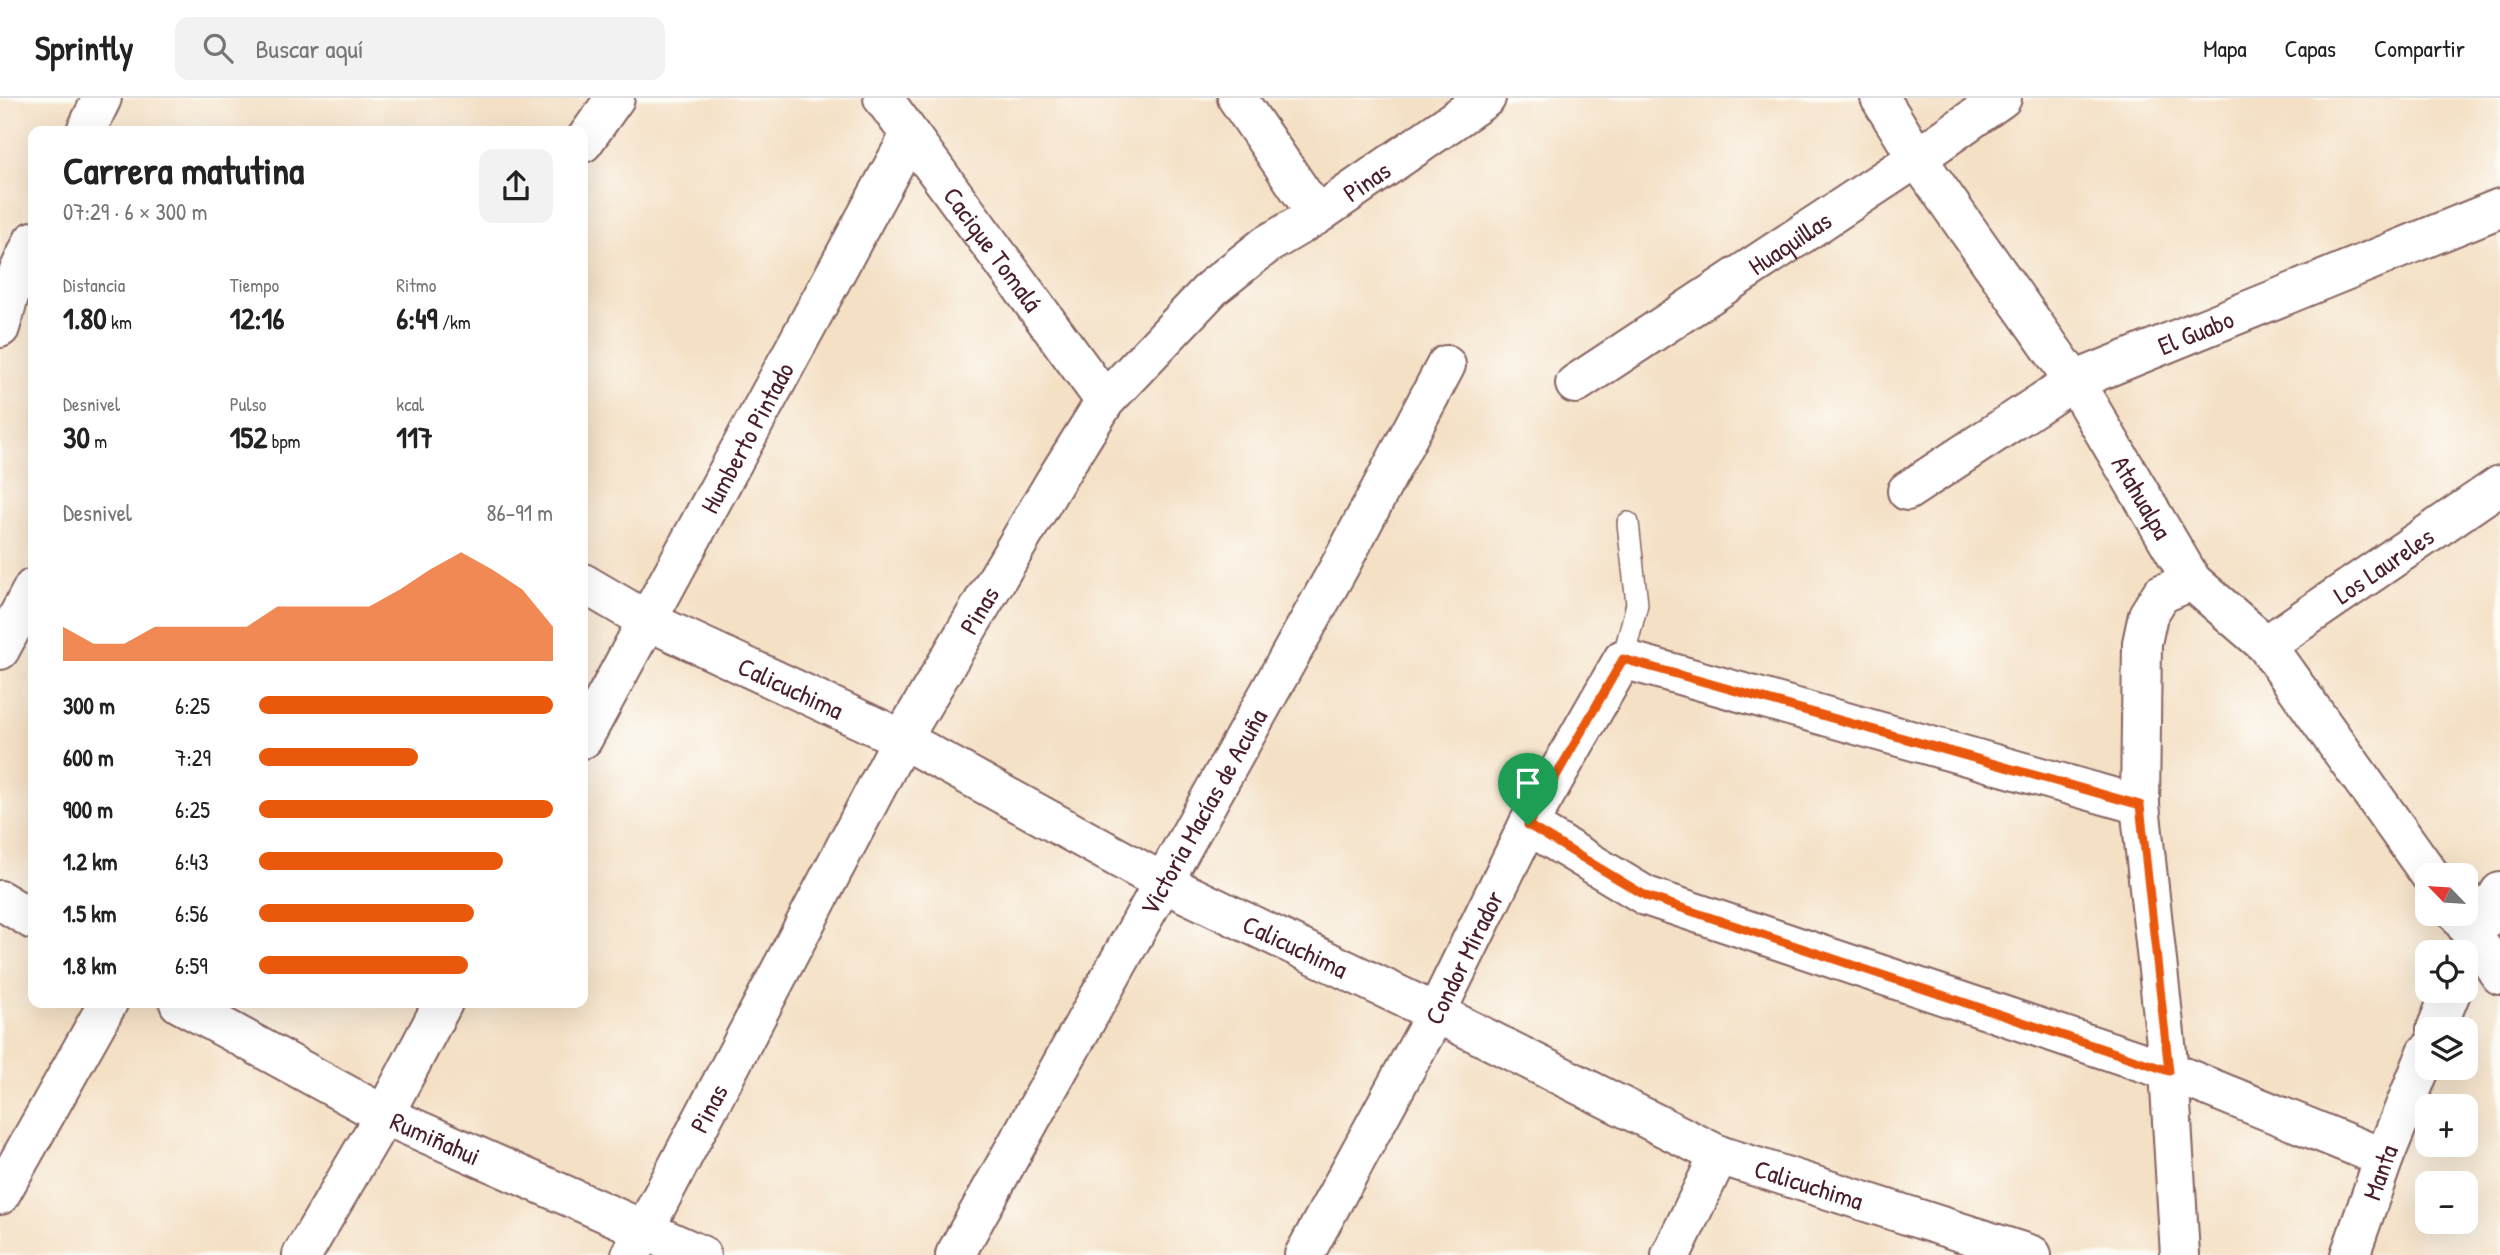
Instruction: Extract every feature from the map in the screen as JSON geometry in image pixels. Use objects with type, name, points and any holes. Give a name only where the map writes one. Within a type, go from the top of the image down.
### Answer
[{"type":"street","points":[[88,126],[102,98]]},
{"type":"street","points":[[588,136],[615,98]]},
{"type":"street","name":"Cacique Tomalá","points":[[883,98],[1105,401]]},
{"type":"street","points":[[1237,98],[1317,215]]},
{"type":"street","name":"Pinas","points":[[638,1242],[902,739],[1105,401],[1212,288],[1266,245],[1317,215],[1486,98]]},
{"type":"street","name":"Atahualpa","points":[[1880,98],[1917,158],[2074,381],[2192,581],[2266,645],[2421,863]]},
{"type":"street","name":"Huaquillas","points":[[1575,384],[1917,158],[2002,98]]},
{"type":"street","name":"Humberto Pintado","points":[[588,730],[909,137]]},
{"type":"street","name":"El Guabo","points":[[1907,491],[2074,381],[2500,208]]},
{"type":"street","points":[[0,328],[28,254]]},
{"type":"street","name":"Victoria Macías de Acuña","points":[[956,1255],[1341,564],[1446,365]]},
{"type":"street","name":"Los Laureles","points":[[2266,645],[2500,485]]},
{"type":"street","points":[[2180,1255],[2169,1071],[2140,805],[2142,643],[2148,615],[2161,594],[2192,581]]},
{"type":"street","name":"Calicuchima","points":[[588,586],[646,620],[902,739],[1164,883],[1437,1013],[1719,1155],[2032,1255]]},
{"type":"street","points":[[0,650],[28,597]]},
{"type":"street","points":[[1623,659],[2140,805]]},
{"type":"street","name":"Condor Mirador","points":[[1304,1255],[1437,1013],[1528,825],[1623,659]]},
{"type":"street","points":[[1528,825],[1646,896],[2169,1071],[2384,1158]]},
{"type":"street","points":[[2500,892],[2466,936],[2500,975]]},
{"type":"street","points":[[0,900],[28,917]]},
{"type":"street","points":[[0,1195],[105,1008]]},
{"type":"street","name":"Rumiñahui","points":[[188,1008],[384,1115],[638,1242],[701,1255]]},
{"type":"street","points":[[302,1255],[384,1115],[440,1008]]},
{"type":"street","name":"Manta","points":[[2350,1255],[2384,1158],[2416,1080]]},
{"type":"street","points":[[1671,1255],[1719,1155]]},
{"type":"lane","points":[[1623,659],[1637,604],[1628,523]]},
{"type":"route","points":[[1623,659],[2140,805],[2169,1071],[1646,896],[1528,825],[1623,659]]}]
